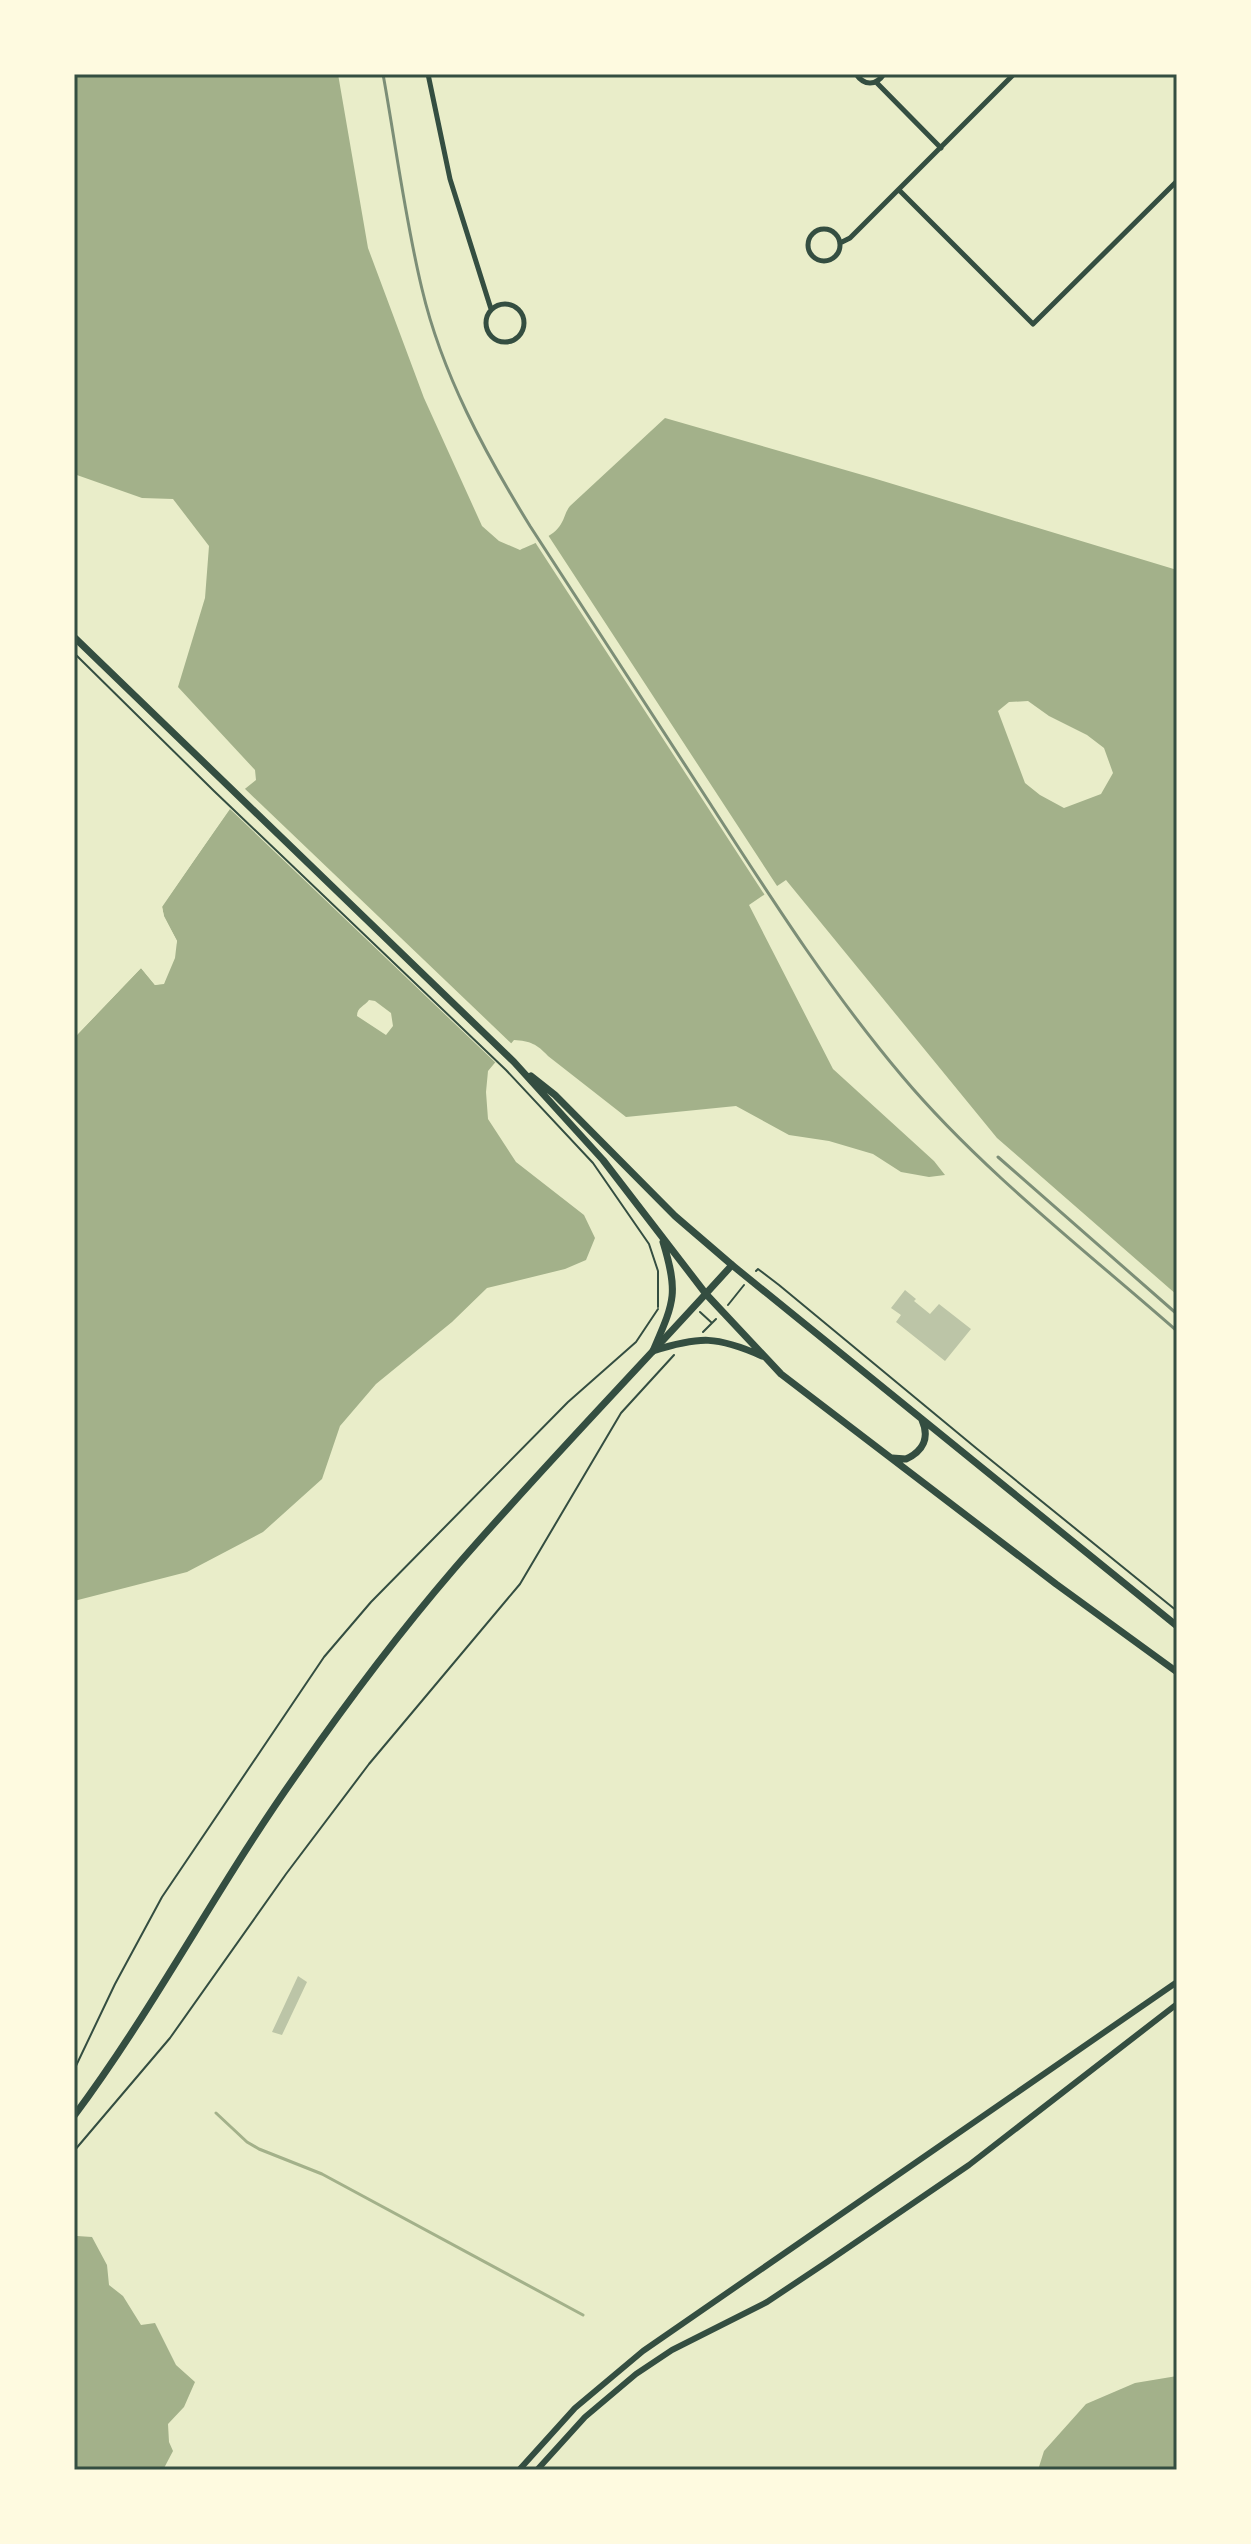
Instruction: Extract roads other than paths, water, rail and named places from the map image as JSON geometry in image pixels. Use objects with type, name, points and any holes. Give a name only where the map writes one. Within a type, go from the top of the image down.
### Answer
[{"type":"main road","points":[[74,637],[514,1062],[603,1160],[706,1294],[765,1358],[886,1456],[1177,1672]]},
{"type":"main road","points":[[514,1062],[555,1095],[675,1216],[732,1265],[1177,1626]]},
{"type":"main road","points":[[653,1351],[668,1316],[674,1286],[661,1236]]},
{"type":"main road","points":[[74,2116],[133,2031],[274,1807],[362,1685],[451,1572],[732,1265]]},
{"type":"main road","points":[[653,1351],[702,1339],[733,1344],[765,1358]]},
{"type":"main road","points":[[886,1456],[906,1459],[922,1447],[926,1429],[919,1415]]},
{"type":"street","points":[[428,74],[450,179],[491,309],[486,320],[491,336],[506,342],[520,335],[524,320],[516,307],[501,304],[491,309]]},
{"type":"street","points":[[856,74],[862,82],[876,82],[884,74]]},
{"type":"street","points":[[840,243],[835,233],[822,229],[811,235],[808,248],[816,259],[825,261],[835,257],[840,243],[850,238],[1014,74]]},
{"type":"street","points":[[876,82],[941,148]]},
{"type":"street","points":[[899,190],[1033,324],[1177,181]]},
{"type":"street","points":[[519,2470],[575,2408],[643,2351],[1177,1982]]},
{"type":"street","points":[[537,2470],[585,2417],[636,2374],[672,2350],[750,2312],[809,2275],[969,2165],[1177,2004]]},
{"type":"waterway","points":[[216,2113],[259,2149],[322,2174],[583,2315]]},
{"type":"railway","points":[[383,74],[422,289],[441,352],[467,412],[530,526],[779,909],[876,1044],[965,1144],[1177,1331]]},
{"type":"railway","points":[[998,1157],[1177,1314]]}]
